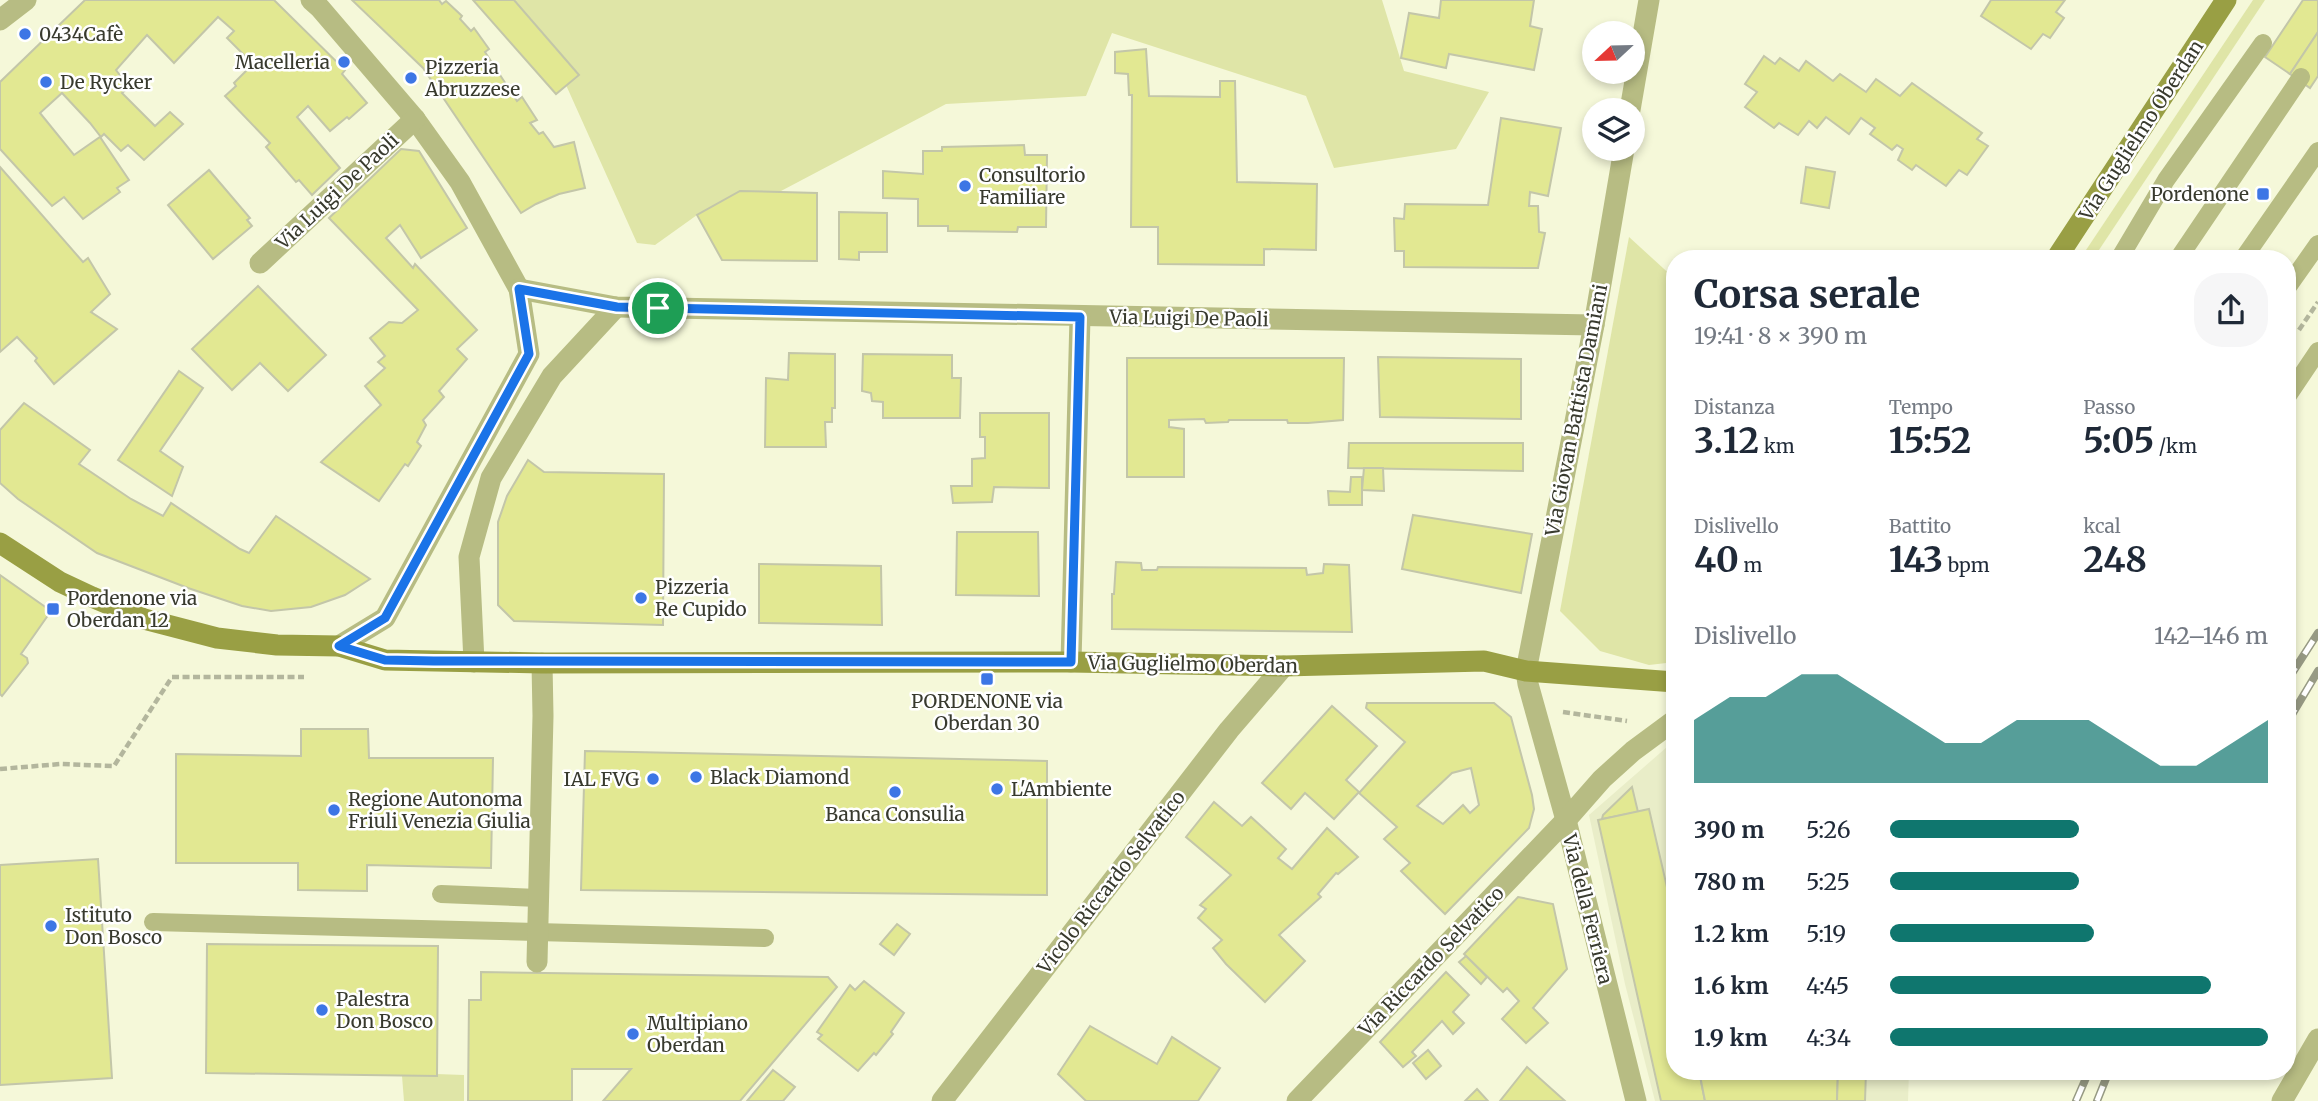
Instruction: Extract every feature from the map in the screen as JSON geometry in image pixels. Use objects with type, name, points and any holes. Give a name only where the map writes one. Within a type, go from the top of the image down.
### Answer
[{"type":"main road","name":"Via Guglielmo Oberdan","points":[[2062,250],[2226,0]]},
{"type":"main road","name":"Via Guglielmo Oberdan","points":[[0,543],[60,582],[144,619],[217,638],[277,645],[339,646],[385,660],[542,663],[1071,662],[1284,666],[1484,661],[1526,671],[1666,681]]},
{"type":"street","points":[[0,20],[26,0]]},
{"type":"street","name":"Via Luigi De Paoli","points":[[311,0],[415,119],[460,182],[519,289],[529,354],[385,618],[339,646]]},
{"type":"street","points":[[1632,98],[1649,0]]},
{"type":"street","name":"Via Luigi De Paoli","points":[[260,263],[415,119]]},
{"type":"street","name":"Via Giovan Battista Damiani","points":[[1526,671],[1594,325],[1621,161]]},
{"type":"street","name":"Via Luigi De Paoli","points":[[519,289],[617,307],[1594,325]]},
{"type":"street","points":[[474,662],[469,557],[491,478],[552,376],[617,307]]},
{"type":"street","points":[[1071,662],[1080,317]]},
{"type":"street","points":[[537,962],[542,663]]},
{"type":"street","name":"Vicolo Riccardo Selvatico","points":[[942,1101],[1229,730],[1284,666]]},
{"type":"street","points":[[1526,671],[1566,820]]},
{"type":"street","name":"Via della Ferriera","points":[[1636,1101],[1566,820],[1602,779],[1666,727]]},
{"type":"street","name":"Via Riccardo Selvatico","points":[[1297,1101],[1566,820]]},
{"type":"street","points":[[2296,1077],[2318,1039]]},
{"type":"street","points":[[2282,1101],[2294,1080]]},
{"type":"lane","points":[[2124,250],[2166,180],[2263,43]]},
{"type":"lane","points":[[2184,250],[2301,77]]},
{"type":"lane","points":[[2249,250],[2318,151]]},
{"type":"lane","points":[[2296,275],[2318,244]]},
{"type":"lane","points":[[2296,384],[2318,351]]},
{"type":"lane","points":[[441,894],[538,898]]},
{"type":"lane","points":[[153,922],[765,938]]},
{"type":"path","points":[[2296,335],[2318,302]]},
{"type":"path","points":[[0,769],[60,764],[114,766],[172,677],[312,677]]},
{"type":"shaded area","points":[[1666,748],[1666,1080],[1909,1080],[1908,1101],[1655,1101],[1625,984],[1589,815]]},
{"type":"green space","points":[[514,0],[1382,0],[1404,71],[1489,92],[1456,149],[1334,168],[1306,96],[1112,33],[1086,96],[946,104],[781,191],[740,191],[697,215],[655,245],[637,243],[566,85]]},
{"type":"green space","points":[[2253,0],[2265,0],[2099,250],[2086,250]]},
{"type":"green space","points":[[1629,237],[1666,271],[1666,663],[1649,665],[1600,651],[1560,611]]},
{"type":"green space","points":[[464,1075],[464,1101],[404,1101],[402,1076]]},
{"type":"building","points":[[85,0],[274,0],[345,70],[342,74],[367,103],[330,131],[308,106],[297,117],[340,168],[312,195],[299,180],[296,182],[266,147],[270,143],[225,96],[253,64],[227,38],[234,31],[218,17],[174,63],[147,35],[116,70],[129,87],[122,93],[155,126],[170,112],[183,124],[144,160],[128,145],[121,151],[104,134],[101,137],[62,93],[40,113],[74,155],[100,137],[129,180],[117,188],[120,192],[83,219],[64,197],[52,206],[0,149],[0,82]]},
{"type":"building","points":[[352,0],[439,0],[442,4],[446,1],[462,16],[460,19],[471,31],[474,28],[489,49],[485,52],[517,101],[522,97],[537,120],[530,123],[539,134],[543,132],[554,147],[574,142],[585,188],[559,194],[521,213],[423,68]]},
{"type":"building","points":[[473,0],[514,0],[579,75],[556,94]]},
{"type":"building","points":[[1441,0],[1534,0],[1530,26],[1542,29],[1534,70],[1449,54],[1446,68],[1401,58],[1409,13],[1439,18]]},
{"type":"building","points":[[1991,0],[2065,0],[2056,12],[2064,18],[2050,38],[2043,34],[2031,49],[1981,16]]},
{"type":"building","points":[[2303,0],[2318,0],[2318,32],[2290,74],[2265,57]]},
{"type":"building","points":[[2318,32],[2318,76],[2310,88],[2290,74]]},
{"type":"building","points":[[1146,49],[1149,96],[1220,97],[1220,81],[1235,81],[1237,182],[1317,184],[1316,250],[1264,249],[1264,265],[1158,264],[1158,227],[1131,227],[1132,95],[1129,95],[1128,74],[1115,73],[1115,52]]},
{"type":"building","points":[[1764,56],[1775,64],[1780,58],[1799,71],[1806,61],[1833,81],[1840,74],[1866,92],[1876,79],[1900,96],[1912,83],[1982,133],[1977,139],[1988,146],[1967,175],[1959,170],[1946,186],[1916,165],[1912,170],[1898,160],[1903,149],[1897,145],[1892,150],[1870,134],[1875,128],[1861,118],[1849,134],[1826,117],[1817,128],[1809,121],[1798,135],[1779,123],[1774,128],[1745,107],[1757,92],[1745,84]]},
{"type":"building","points":[[1501,118],[1561,128],[1548,196],[1530,192],[1529,206],[1538,206],[1539,232],[1545,233],[1538,268],[1404,267],[1404,251],[1395,251],[1394,218],[1404,219],[1405,204],[1488,205]]},
{"type":"building","name":"Consultorio Familiare","points":[[1024,145],[1025,155],[1047,155],[1046,227],[1018,227],[1017,232],[948,231],[948,226],[918,226],[918,199],[883,198],[883,171],[923,174],[923,151],[942,151],[942,147]]},
{"type":"building","points":[[401,149],[419,151],[467,228],[421,258],[400,225],[386,238],[413,268],[415,264],[477,330],[457,349],[467,359],[439,391],[444,397],[423,420],[426,425],[417,442],[421,446],[379,501],[321,462],[381,405],[365,386],[385,368],[378,362],[385,356],[370,338],[389,322],[402,323],[418,310],[329,218]]},
{"type":"building","points":[[0,167],[83,262],[88,258],[110,294],[91,312],[117,329],[54,384],[35,361],[37,358],[17,337],[0,352]]},
{"type":"building","points":[[1806,167],[1835,172],[1829,208],[1801,203]]},
{"type":"building","points":[[209,170],[250,218],[247,220],[252,226],[213,259],[168,205]]},
{"type":"building","points":[[740,191],[817,193],[817,261],[722,260],[697,215]]},
{"type":"building","points":[[839,212],[887,213],[887,252],[859,252],[859,260],[839,259]]},
{"type":"building","points":[[258,286],[326,355],[288,391],[260,363],[232,390],[192,349]]},
{"type":"building","points":[[789,353],[835,354],[835,408],[832,408],[832,422],[825,422],[826,447],[765,447],[766,378],[788,380]]},
{"type":"building","points":[[863,354],[952,355],[952,378],[961,378],[960,418],[883,418],[883,402],[872,401],[871,393],[862,391]]},
{"type":"building","points":[[1378,357],[1521,359],[1521,419],[1380,417]]},
{"type":"building","points":[[1127,358],[1344,358],[1343,420],[1288,423],[1287,420],[1229,420],[1206,423],[1204,419],[1169,420],[1169,427],[1184,429],[1184,477],[1127,477]]},
{"type":"building","points":[[179,371],[203,388],[160,451],[183,467],[172,496],[118,460]]},
{"type":"building","points":[[24,403],[90,450],[79,464],[131,499],[163,516],[171,503],[249,553],[276,516],[370,579],[345,595],[311,607],[271,611],[242,606],[188,588],[97,553],[18,499],[0,483],[0,430]]},
{"type":"building","points":[[980,413],[1049,413],[1049,488],[994,487],[992,502],[953,503],[951,486],[972,486],[972,459],[985,458],[985,437],[980,437]]},
{"type":"building","points":[[1349,443],[1523,443],[1523,471],[1348,468]]},
{"type":"building","points":[[528,460],[544,472],[664,474],[663,625],[514,621],[498,605],[498,522],[507,496]]},
{"type":"building","points":[[1364,468],[1383,468],[1384,491],[1362,490]]},
{"type":"building","points":[[1351,477],[1362,477],[1362,505],[1329,505],[1328,491],[1350,492]]},
{"type":"building","points":[[1413,515],[1532,534],[1521,593],[1402,569]]},
{"type":"building","points":[[957,532],[1038,532],[1039,596],[956,595]]},
{"type":"building","points":[[1116,562],[1141,563],[1142,570],[1157,570],[1158,567],[1306,568],[1307,575],[1323,573],[1324,564],[1349,565],[1352,632],[1112,629]]},
{"type":"building","points":[[759,564],[881,566],[882,625],[759,623]]},
{"type":"building","points":[[0,575],[51,611],[21,654],[27,658],[28,663],[2,696],[0,694]]},
{"type":"building","points":[[1367,703],[1494,703],[1511,717],[1532,795],[1534,809],[1529,828],[1445,914],[1401,871],[1410,863],[1384,839],[1397,827],[1359,793],[1405,742],[1366,708]],"holes":[[[1471,768],[1479,805],[1470,813],[1463,805],[1443,824],[1417,806],[1452,773]]]},
{"type":"building","points":[[1332,706],[1377,746],[1346,780],[1359,792],[1334,819],[1305,793],[1291,809],[1262,783]]},
{"type":"building","name":"Regione Autonoma Friuli Venezia Giulia","points":[[301,729],[368,729],[369,758],[493,758],[491,868],[367,865],[367,891],[298,890],[298,863],[176,863],[176,754],[301,756]]},
{"type":"building","points":[[585,751],[1047,761],[1047,895],[581,890]]},
{"type":"building","points":[[1632,787],[1638,812],[1602,819],[1603,815]]},
{"type":"building","points":[[1214,802],[1242,826],[1251,817],[1286,849],[1278,858],[1292,869],[1327,828],[1358,857],[1336,873],[1318,894],[1321,897],[1279,935],[1305,961],[1265,1002],[1213,948],[1222,940],[1198,918],[1206,909],[1200,905],[1231,875],[1186,837]]},
{"type":"building","points":[[1649,809],[1666,883],[1666,1080],[1701,1080],[1705,1101],[1661,1101],[1598,820]]},
{"type":"building","name":"Istituto Don Bosco","points":[[98,859],[112,1078],[0,1085],[0,865]]},
{"type":"building","points":[[1518,897],[1553,904],[1567,969],[1533,1008],[1548,1023],[1526,1043],[1502,1019],[1519,1001],[1507,988],[1503,992],[1464,954]]},
{"type":"building","points":[[897,924],[910,934],[894,955],[880,944]]},
{"type":"building","name":"Palestra Don Bosco","points":[[207,944],[438,946],[437,1076],[206,1073]]},
{"type":"building","points":[[1466,956],[1487,977],[1481,984],[1459,962]]},
{"type":"building","name":"Multipiano Oberdan","points":[[481,972],[828,977],[837,987],[740,1101],[603,1101],[631,1069],[572,1069],[572,1101],[468,1101],[469,1000],[481,1000]]},
{"type":"building","points":[[1446,972],[1469,995],[1453,1012],[1464,1023],[1453,1034],[1442,1021],[1412,1052],[1416,1056],[1403,1067],[1380,1042]]},
{"type":"building","points":[[864,981],[904,1013],[891,1032],[893,1034],[858,1071],[818,1039],[822,1035],[817,1032],[850,985],[855,990]]},
{"type":"building","points":[[1090,1026],[1157,1064],[1172,1037],[1220,1068],[1198,1101],[1086,1101],[1058,1074]]},
{"type":"building","points":[[1428,1050],[1441,1066],[1426,1079],[1413,1063]]},
{"type":"building","points":[[1527,1067],[1565,1101],[1500,1101]]},
{"type":"building","points":[[773,1070],[795,1087],[783,1101],[747,1101]]},
{"type":"building","points":[[1701,1080],[1838,1080],[1837,1101],[1705,1101]]},
{"type":"building","points":[[1838,1080],[1866,1080],[1865,1101],[1837,1101]]},
{"type":"building","points":[[1477,1089],[1488,1101],[1465,1101]]},
{"type":"railway","points":[[2296,667],[2318,633]]},
{"type":"railway","points":[[2296,708],[2318,671]]},
{"type":"railway","points":[[2076,1101],[2085,1080]]},
{"type":"railway","points":[[2097,1101],[2105,1080]]},
{"type":"place","name":"0434Cafè","points":[[25,34]]},
{"type":"place","name":"Macelleria","points":[[344,62]]},
{"type":"place","name":"Pizzeria Abruzzese","points":[[411,78]]},
{"type":"place","name":"De Rycker","points":[[46,82]]},
{"type":"place","name":"Consultorio Familiare","points":[[965,186]]},
{"type":"place","name":"Pordenone","points":[[2263,194]]},
{"type":"place","name":"Pizzeria Re Cupido","points":[[641,598]]},
{"type":"place","name":"Pordenone via Oberdan 12","points":[[53,609]]},
{"type":"place","name":"PORDENONE via Oberdan 30","points":[[987,679]]},
{"type":"place","name":"Black Diamond","points":[[696,777]]},
{"type":"place","name":"IAL FVG","points":[[653,779]]},
{"type":"place","name":"L'Ambiente","points":[[997,789]]},
{"type":"place","name":"Banca Consulia","points":[[895,792]]},
{"type":"place","name":"Regione Autonoma Friuli Venezia Giulia","points":[[334,810]]},
{"type":"place","name":"Istituto Don Bosco","points":[[51,926]]},
{"type":"place","name":"Palestra Don Bosco","points":[[322,1010]]},
{"type":"place","name":"Multipiano Oberdan","points":[[633,1034]]},
{"type":"route","points":[[519,289],[617,307],[658,308],[1080,317],[1071,662],[542,663],[385,660],[339,646],[385,618],[529,354],[519,289]]}]
